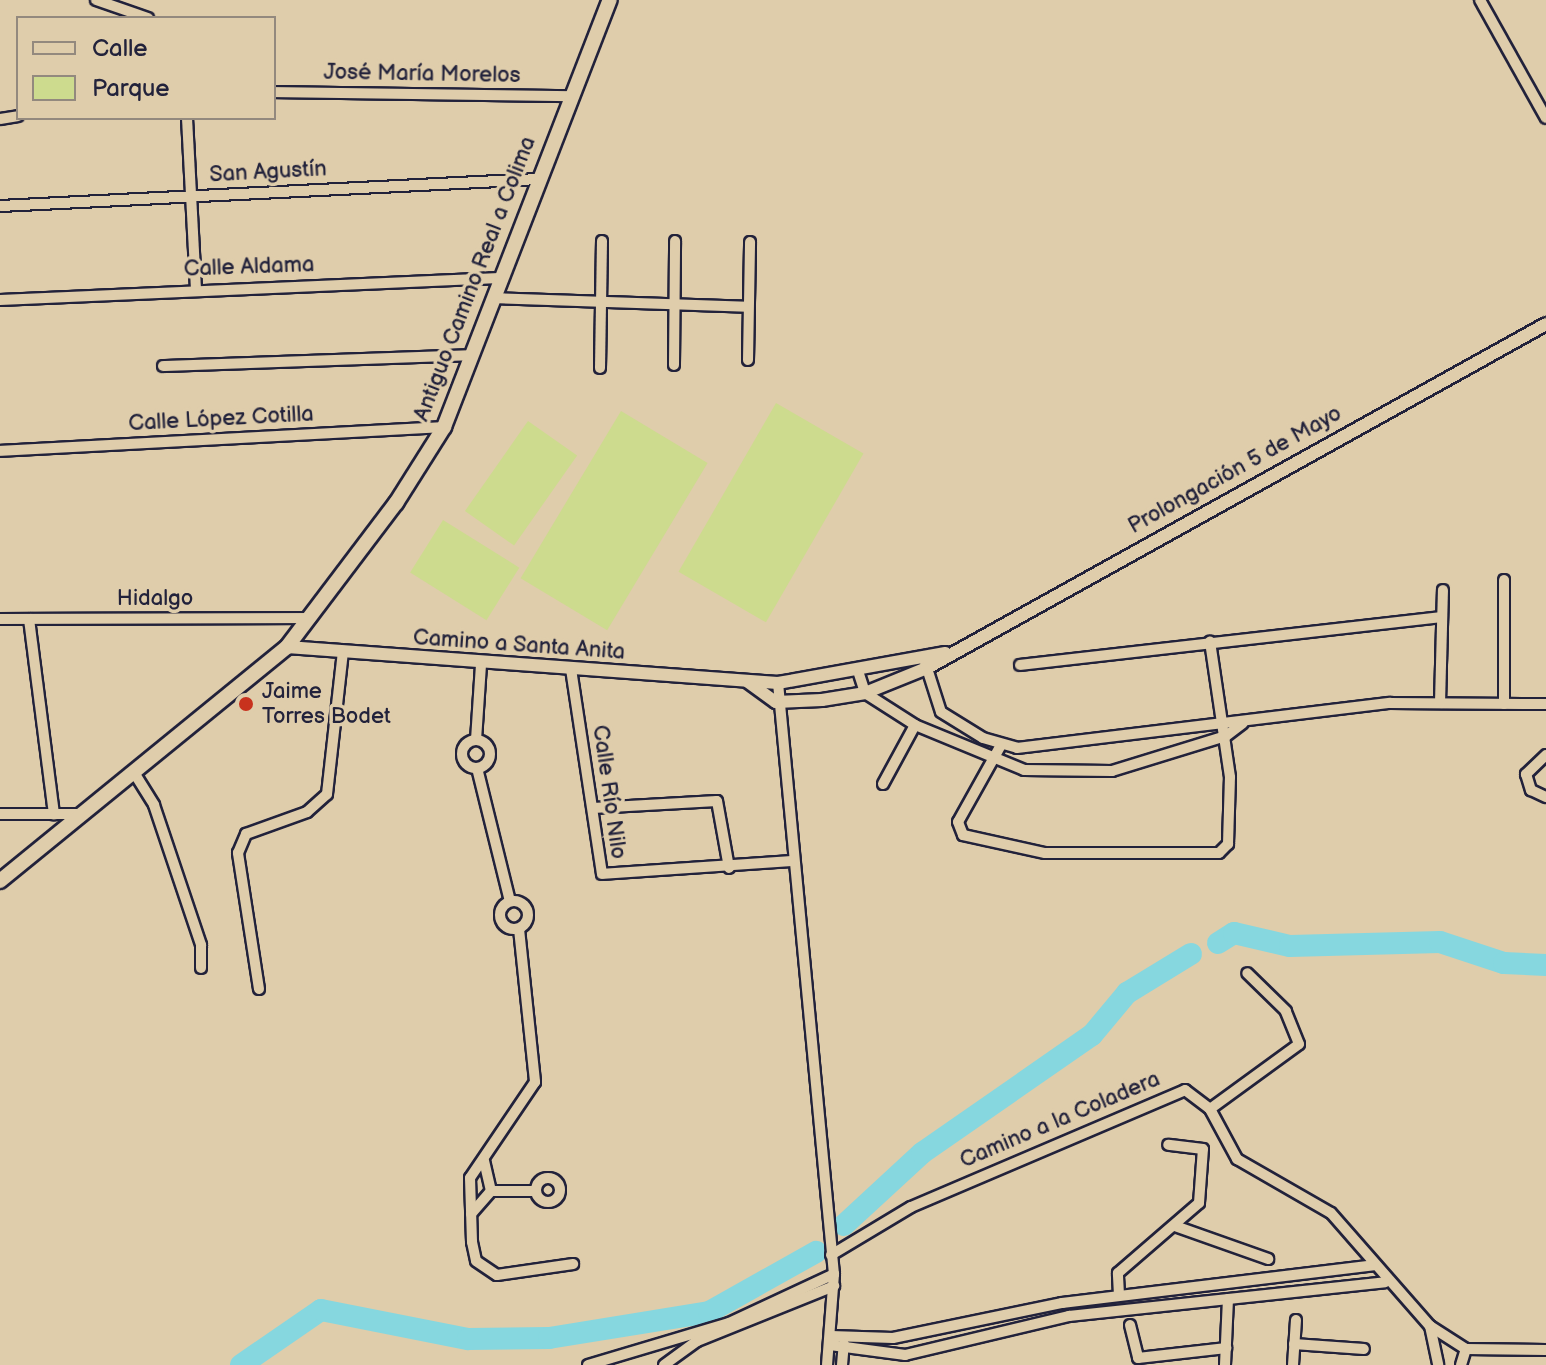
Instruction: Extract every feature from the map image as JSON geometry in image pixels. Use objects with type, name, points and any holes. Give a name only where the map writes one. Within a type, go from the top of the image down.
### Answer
[{"type":"main road","name":"Antiguo Camino Real a Colima","points":[[0,881],[287,647],[311,618],[444,427],[569,96],[610,0]]},
{"type":"street","points":[[96,0],[142,16]]},
{"type":"street","points":[[1480,0],[1546,118]]},
{"type":"street","name":"José María Morelos","points":[[276,92],[569,96]]},
{"type":"street","points":[[187,120],[196,288]]},
{"type":"street","name":"San Agustín","points":[[0,206],[538,179]]},
{"type":"street","points":[[600,368],[602,241]]},
{"type":"street","points":[[674,365],[675,241]]},
{"type":"street","points":[[748,360],[750,242]]},
{"type":"street","name":"Calle Aldama","points":[[0,300],[196,288],[500,278]]},
{"type":"street","points":[[493,298],[600,305],[747,307]]},
{"type":"street","name":"Prolongación 5 de Mayo","points":[[776,702],[865,693],[927,668],[945,653],[1546,324]]},
{"type":"street","points":[[163,366],[471,355]]},
{"type":"street","name":"Calle López Cotilla","points":[[0,451],[444,427]]},
{"type":"street","points":[[1504,580],[1504,704]]},
{"type":"street","points":[[1440,703],[1443,590]]},
{"type":"street","points":[[1020,665],[1039,669],[1210,641],[1441,617]]},
{"type":"street","name":"Hidalgo","points":[[0,619],[311,618]]},
{"type":"street","points":[[29,619],[54,814]]},
{"type":"street","points":[[1001,745],[958,822],[963,835],[1045,853],[1219,853],[1229,835],[1226,736],[1210,641]]},
{"type":"street","name":"Camino a Santa Anita","points":[[287,647],[481,665],[778,683]]},
{"type":"street","points":[[259,989],[238,853],[246,834],[307,812],[327,794],[343,652]]},
{"type":"street","points":[[827,1365],[834,1321],[834,1274],[791,861],[776,702],[778,683],[859,674],[923,652],[945,653]]},
{"type":"street","points":[[923,652],[941,712],[1001,745],[1046,749],[1224,722],[1243,723],[1293,712],[1440,703],[1546,704]]},
{"type":"street","points":[[481,665],[476,740],[462,753],[477,768],[510,901],[500,918],[519,929]]},
{"type":"street","name":"Calle Río Nilo","points":[[571,669],[593,808],[599,870],[607,877],[791,861]]},
{"type":"street","points":[[859,674],[865,693],[915,725],[992,760],[1024,770],[1112,771],[1226,736],[1243,723]]},
{"type":"street","points":[[748,682],[776,702]]},
{"type":"street","points":[[883,784],[915,725]]},
{"type":"street","points":[[476,740],[490,756],[477,768]]},
{"type":"street","points":[[1546,755],[1526,774],[1531,790],[1546,797]]},
{"type":"street","points":[[133,771],[154,805],[201,945],[201,968]]},
{"type":"street","points":[[593,808],[717,801],[729,868]]},
{"type":"street","points":[[0,814],[81,814]]},
{"type":"street","points":[[510,901],[528,910],[519,929],[535,1082],[467,1189],[472,1242],[484,1271],[513,1276],[573,1264]]},
{"type":"street","points":[[1247,973],[1286,1011],[1299,1044],[1210,1109],[1237,1159],[1312,1197],[1374,1265],[1385,1282],[1430,1326],[1466,1349],[1546,1350]]},
{"type":"street","name":"Camino a la Coladera","points":[[831,1255],[911,1207],[1178,1090],[1210,1109]]},
{"type":"street","points":[[1119,1295],[1118,1273],[1199,1203],[1204,1153],[1168,1145]]},
{"type":"street","points":[[484,1160],[491,1191]]},
{"type":"street","points":[[471,1214],[491,1191],[536,1191]]},
{"type":"street","points":[[1175,1226],[1268,1259]]},
{"type":"street","points":[[831,1341],[844,1343],[893,1338],[1119,1295],[1374,1265]]},
{"type":"street","points":[[588,1365],[729,1323],[834,1274]]},
{"type":"street","points":[[1238,1282],[1240,1298]]},
{"type":"street","points":[[844,1343],[870,1359],[905,1355],[975,1335],[1228,1299],[1385,1282]]},
{"type":"street","points":[[664,1365],[697,1341],[834,1286]]},
{"type":"street","points":[[1225,1365],[1228,1299]]},
{"type":"street","points":[[1293,1365],[1296,1320]]},
{"type":"street","points":[[834,1321],[844,1343],[842,1365]]},
{"type":"street","points":[[972,1322],[975,1335]]},
{"type":"street","points":[[1130,1325],[1138,1358],[1226,1348]]},
{"type":"street","points":[[1430,1326],[1438,1365]]},
{"type":"street","points":[[1294,1344],[1364,1349]]},
{"type":"street","points":[[1461,1365],[1466,1349]]},
{"type":"green space","points":[[776,403],[863,454],[766,622],[678,572]]},
{"type":"green space","points":[[621,411],[708,463],[607,630],[521,578]]},
{"type":"green space","points":[[528,421],[577,455],[514,546],[465,511]]},
{"type":"green space","points":[[443,520],[519,568],[486,620],[410,573]]},
{"type":"waterway","points":[[1218,943],[1234,933],[1290,946],[1440,942],[1504,963],[1546,965]]},
{"type":"waterway","points":[[844,1225],[922,1153],[1092,1035],[1127,993],[1191,954]]},
{"type":"waterway","points":[[241,1365],[321,1310],[468,1339],[549,1338],[709,1312],[816,1252]]},
{"type":"place","name":"Jaime Torres Bodet","points":[[246,704]]}]
